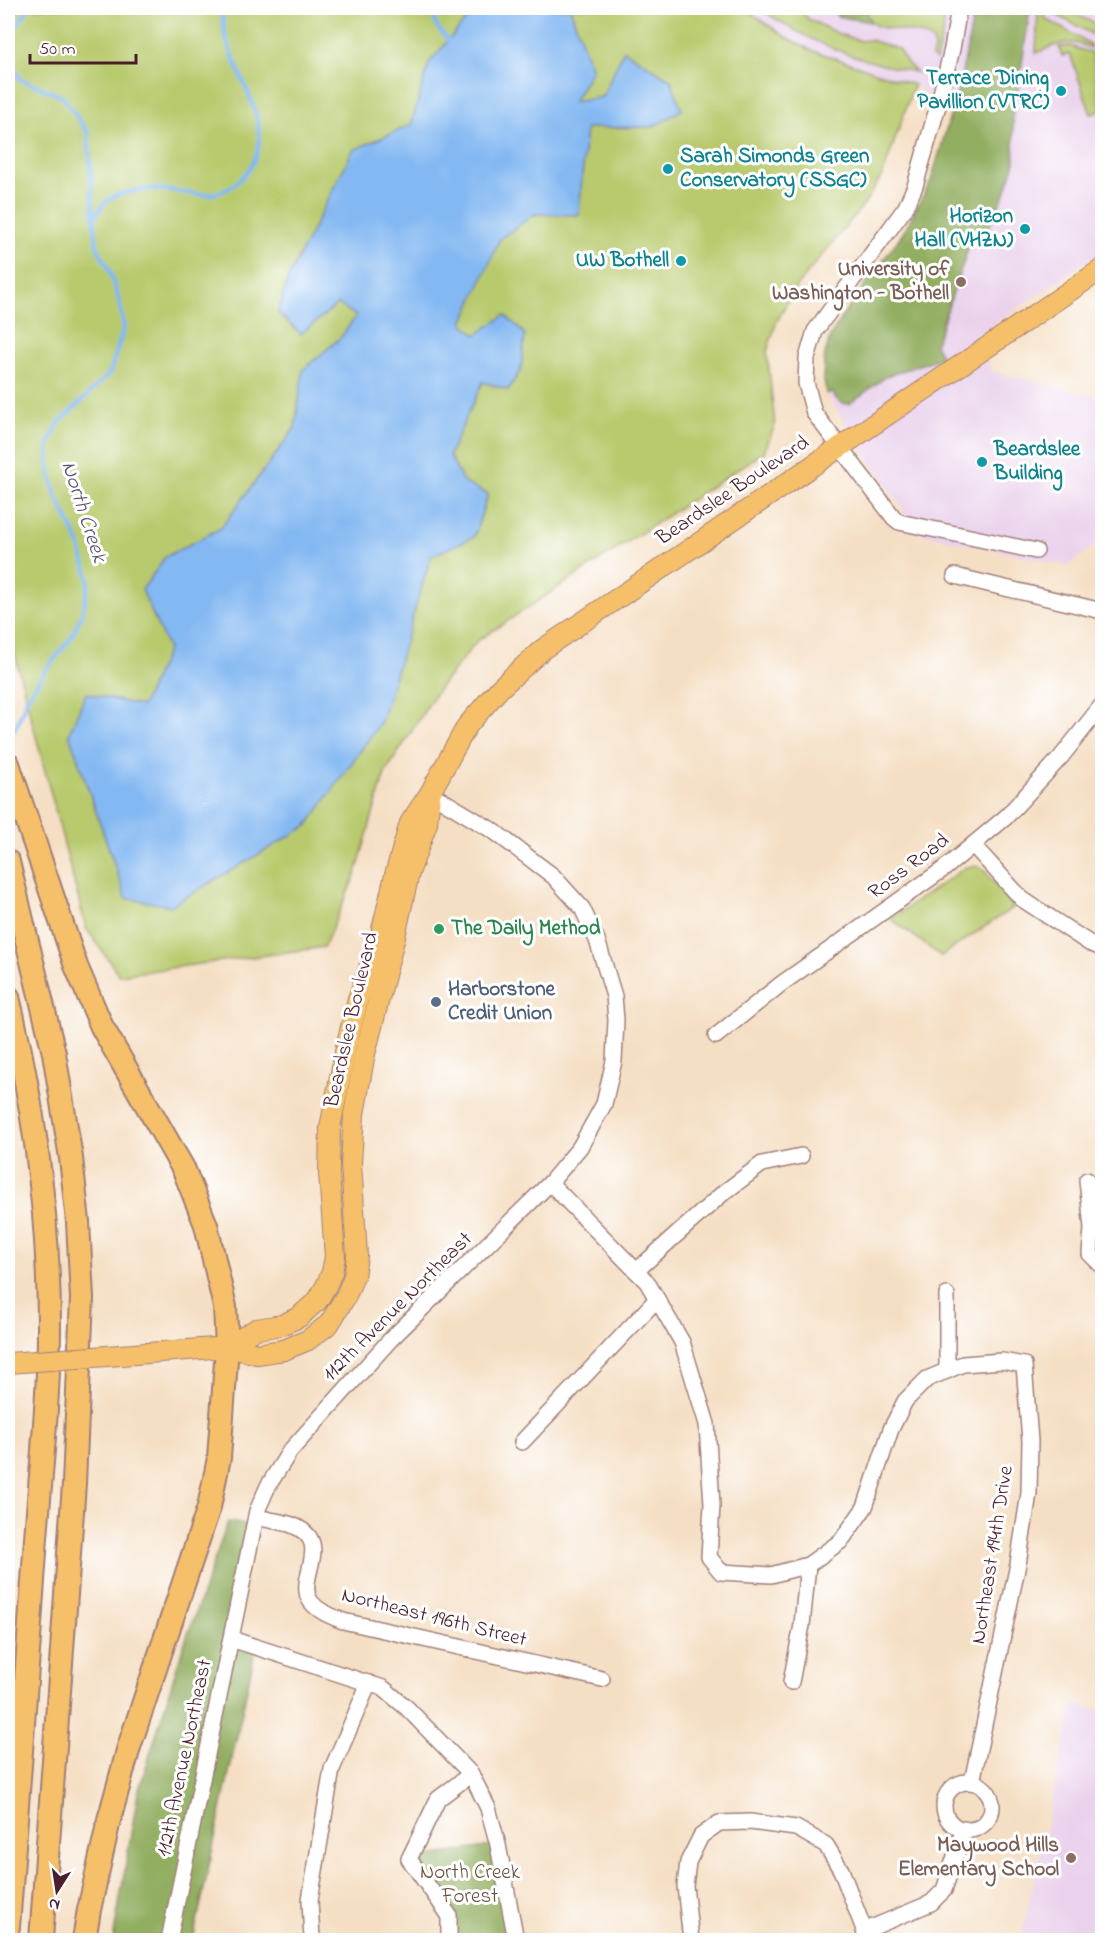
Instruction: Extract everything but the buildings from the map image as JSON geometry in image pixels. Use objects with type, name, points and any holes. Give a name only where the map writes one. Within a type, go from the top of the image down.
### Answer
[{"type":"highway","points":[[11,773],[76,966],[102,1027],[183,1170],[206,1226],[225,1307],[227,1347],[219,1458],[209,1507],[129,1747],[91,1899],[84,1941]]},
{"type":"highway","points":[[8,862],[54,1053],[73,1169],[82,1298],[73,1496],[40,1941]]},
{"type":"highway","points":[[8,909],[34,1012],[53,1108],[63,1178],[69,1246],[68,1391],[30,1941]]},
{"type":"highway","points":[[8,997],[36,1142],[45,1220],[49,1328],[28,1678],[8,1927]]},
{"type":"highway","points":[[8,1046],[25,1147],[38,1321],[8,1766]]},
{"type":"main road","name":"Beardslee Boulevard","points":[[227,1347],[256,1329],[282,1325],[299,1317],[318,1300],[332,1272],[335,1257],[328,1173],[330,1128],[344,1054],[358,999],[380,938],[394,875],[410,823],[467,726],[500,688],[543,649],[1102,269]]},
{"type":"main road","name":"Beardslee Boulevard","points":[[227,1347],[257,1354],[284,1350],[308,1340],[328,1324],[346,1296],[354,1276],[357,1256],[351,1163],[354,1114],[366,1046],[409,873],[427,823],[430,792]]},
{"type":"main road","points":[[8,1364],[227,1347]]},
{"type":"street","points":[[958,8],[944,83],[915,186],[906,207],[815,331],[807,358],[806,382],[814,413],[885,508],[899,522],[1036,551]]},
{"type":"street","points":[[954,576],[1102,611]]},
{"type":"street","name":"Ross Road","points":[[716,1036],[781,984],[945,868],[1006,817],[1061,757],[1102,705]]},
{"type":"street","name":"112th Avenue Northeast","points":[[169,1941],[256,1517],[268,1486],[290,1451],[390,1340],[550,1183],[580,1147],[604,1104],[614,1061],[616,1020],[614,996],[597,940],[582,909],[554,876],[495,832],[430,792]]},
{"type":"street","points":[[973,845],[1022,899],[1089,943],[1102,948]]},
{"type":"street","points":[[636,1271],[722,1194],[762,1164],[801,1156]]},
{"type":"street","points":[[1087,1180],[1092,1228],[1090,1254],[1102,1266]]},
{"type":"street","name":"Northeast 194th Drive","points":[[550,1183],[647,1282],[682,1342],[707,1424],[712,1505],[709,1557],[721,1572],[771,1575],[808,1565],[841,1541],[865,1507],[891,1429],[905,1401],[927,1379],[963,1364],[1002,1360],[1024,1365],[1030,1441],[1029,1493],[1018,1564],[972,1782]]},
{"type":"street","points":[[947,1294],[947,1371]]},
{"type":"street","points":[[522,1442],[657,1299]]},
{"type":"street","name":"Northeast 196th Street","points":[[256,1517],[293,1525],[305,1533],[313,1543],[307,1588],[310,1600],[326,1614],[343,1620],[602,1679]]},
{"type":"street","points":[[792,1683],[802,1625],[808,1565]]},
{"type":"street","points":[[231,1639],[383,1689],[401,1702],[471,1774],[488,1808],[498,1845],[516,1941]]},
{"type":"street","points":[[312,1941],[310,1900],[332,1769],[369,1683]]},
{"type":"street","points":[[449,1941],[449,1915],[409,1859],[438,1799],[471,1774]]},
{"type":"street","points":[[972,1782],[989,1793],[993,1806],[984,1824],[978,1828],[964,1830],[958,1828],[948,1818],[944,1805],[952,1787],[972,1782]]},
{"type":"street","points":[[692,1941],[685,1886],[688,1862],[701,1836],[719,1823],[750,1822],[796,1828],[826,1845],[841,1870],[866,1936],[931,1903],[944,1890],[964,1830]]},
{"type":"shaded area","name":"University of Washington - Bothell","points":[[744,8],[1102,8],[1102,251],[971,339],[994,372],[1102,398],[1102,539],[1068,566],[900,529],[904,510],[860,447],[827,394],[823,377],[825,354],[830,337],[903,233],[919,206],[931,181],[953,105],[939,102],[914,85],[811,50],[786,37]]},
{"type":"shaded area","name":"Maywood Hills Elementary School","points":[[1073,1704],[1102,1711],[1102,1940],[1021,1940]]},
{"type":"green space","points":[[8,8],[744,8],[786,37],[811,50],[914,85],[883,174],[865,203],[796,287],[776,323],[767,352],[775,425],[764,452],[477,641],[437,691],[385,773],[356,873],[324,947],[119,975],[86,928],[8,629]]},
{"type":"green space","points":[[759,8],[794,8],[801,11],[808,19],[839,34],[861,41],[870,40],[898,49],[916,72],[895,68],[834,49],[795,31]]},
{"type":"green space","points":[[831,8],[864,8],[871,22],[837,16]]},
{"type":"green space","points":[[864,8],[946,8],[936,60],[932,57],[933,41],[913,32],[876,26],[871,22]]},
{"type":"green space","points":[[975,8],[1030,8],[1017,98],[1012,102],[1015,162],[1005,193],[988,228],[968,249],[935,345],[942,357],[887,376],[849,404],[843,403],[832,392],[827,394],[823,377],[825,354],[830,337],[903,233],[931,181],[960,83]]},
{"type":"green space","points":[[1038,8],[1042,8],[1046,19],[1090,44],[1091,48],[1075,43],[1062,43],[1036,53]]},
{"type":"green space","points":[[1051,8],[1060,8],[1102,26],[1102,52],[1099,38],[1053,13]]},
{"type":"green space","points":[[1070,46],[1092,53],[1101,111],[1091,114],[1070,54],[1062,56],[1059,47]]},
{"type":"green space","points":[[976,866],[983,869],[1014,907],[941,956],[891,919],[966,867]]},
{"type":"green space","points":[[228,1522],[254,1526],[231,1638],[256,1647],[193,1940],[113,1940],[138,1793],[183,1648]]},
{"type":"green space","name":"North Creek Forest","points":[[498,1845],[516,1940],[449,1940],[449,1915],[409,1859]]},
{"type":"water","points":[[476,8],[570,8],[592,70],[573,102],[602,97],[624,50],[671,80],[682,110],[653,127],[586,128],[579,215],[535,214],[500,239],[463,323],[476,335],[505,315],[525,334],[521,370],[508,390],[483,382],[449,455],[464,483],[488,494],[474,537],[431,556],[381,722],[307,826],[171,906],[126,898],[69,734],[86,693],[142,706],[168,649],[142,590],[165,557],[221,528],[295,428],[303,370],[341,337],[356,316],[338,304],[301,334],[278,313],[289,276],[353,150],[411,125],[429,63]]},
{"type":"waterway","points":[[8,38],[29,8]]},
{"type":"waterway","name":"North Creek","points":[[8,738],[18,723],[27,698],[71,638],[82,614],[89,581],[79,543],[55,493],[48,462],[49,442],[59,423],[110,373],[124,327],[119,300],[109,269],[97,247],[94,218],[108,200],[128,192],[154,189],[207,194],[228,189],[249,169],[258,150],[259,131],[255,110],[229,48],[224,28],[223,8]]},
{"type":"waterway","points":[[430,8],[437,27],[448,40]]},
{"type":"waterway","points":[[8,56],[20,79],[63,97],[88,133],[94,218]]},
{"type":"place","name":"Terrace Dining Pavillion (VTRC)","points":[[1061,91]]},
{"type":"place","name":"Sarah Simonds Green Conservatory (SSGC)","points":[[668,169]]},
{"type":"place","name":"Horizon Hall (VHZN)","points":[[1025,229]]},
{"type":"place","name":"UW Bothell","points":[[681,261]]},
{"type":"place","name":"University of Washington - Bothell","points":[[961,282]]},
{"type":"place","name":"Beardslee Building","points":[[982,462]]},
{"type":"place","name":"The Daily Method","points":[[439,929]]},
{"type":"place","name":"Harborstone Credit Union","points":[[436,1002]]},
{"type":"place","name":"Maywood Hills Elementary School","points":[[1071,1858]]}]
